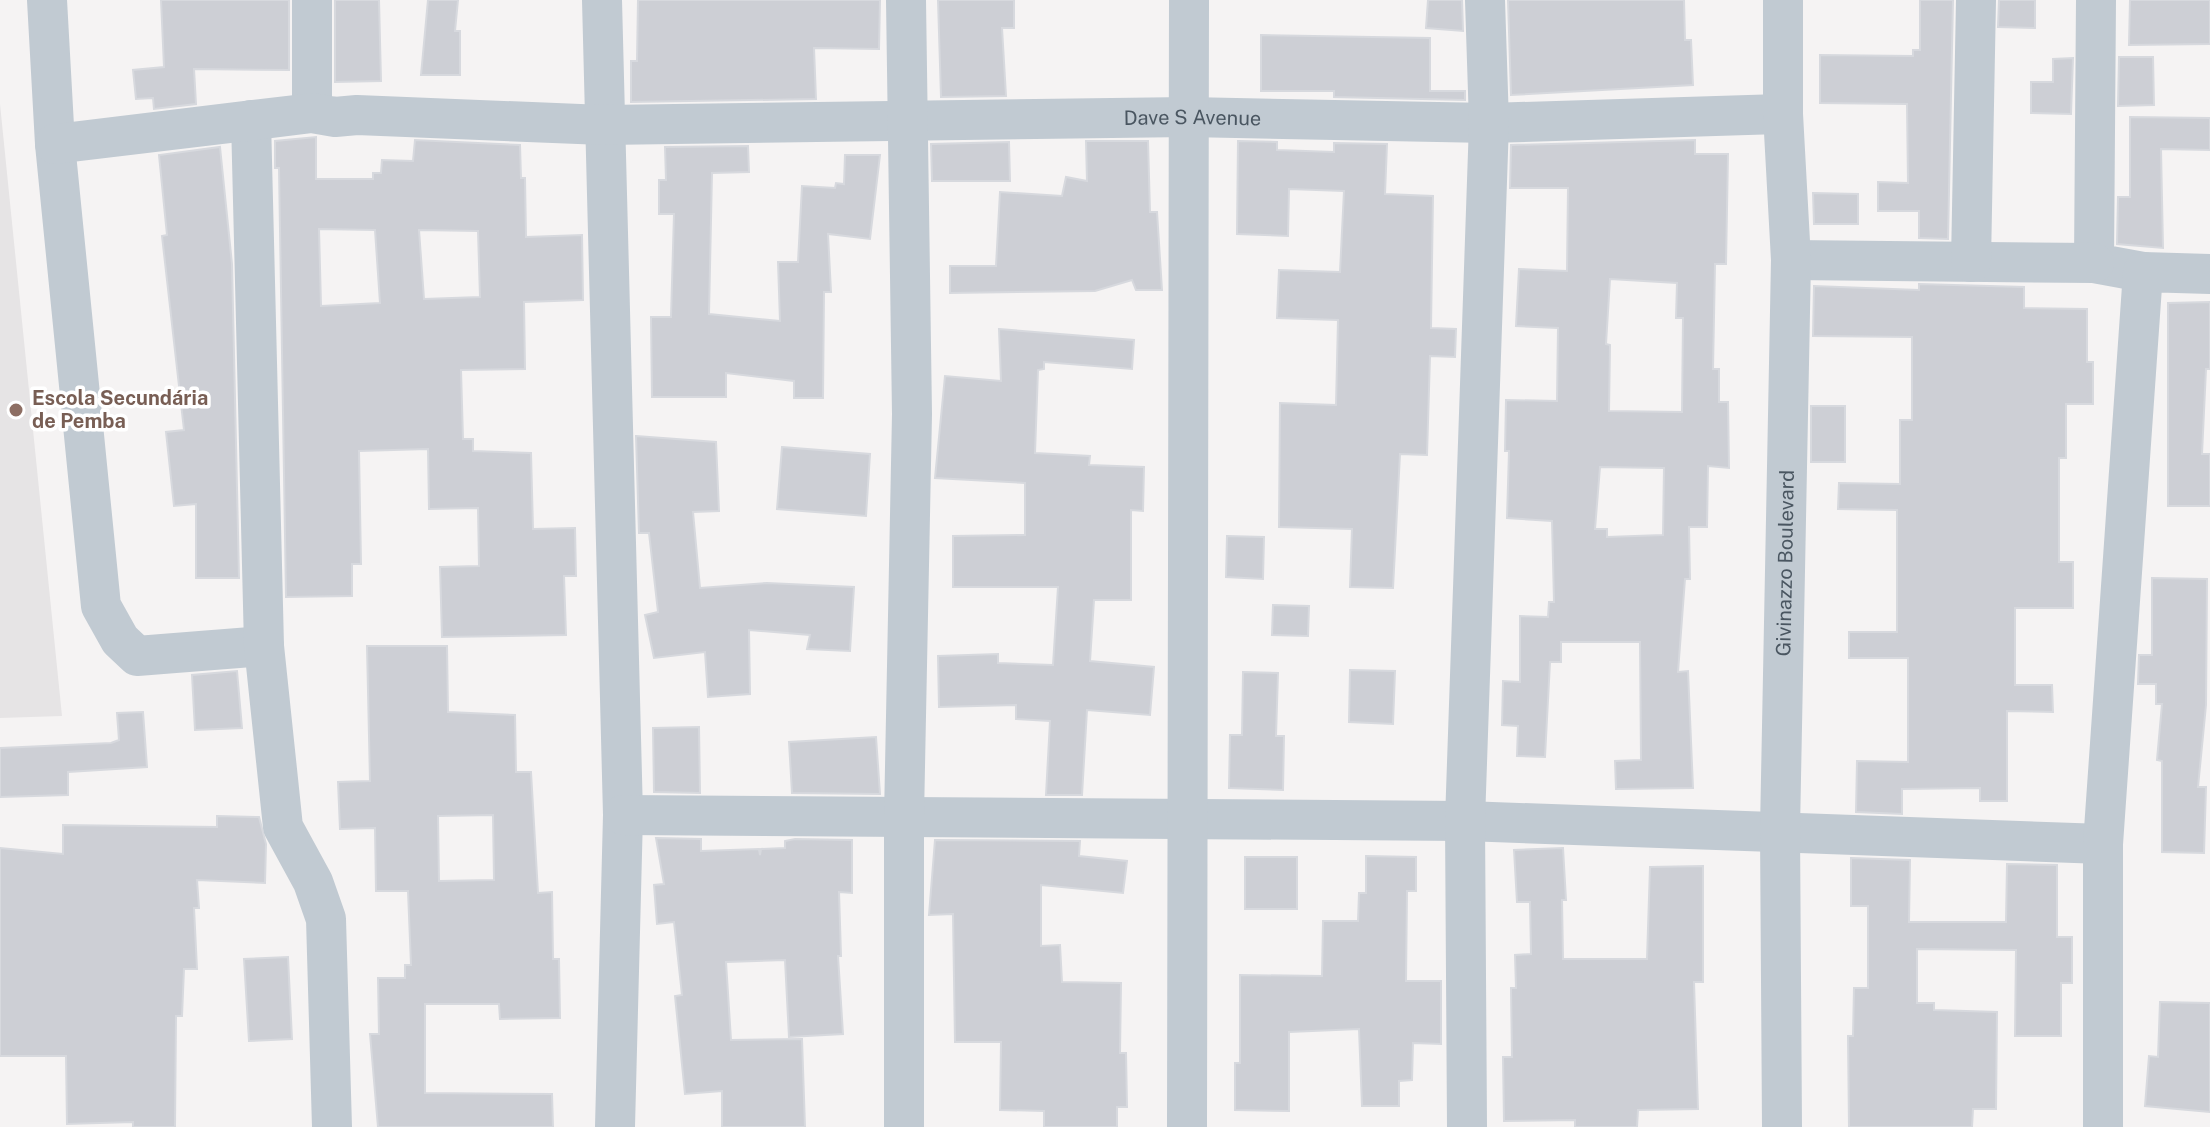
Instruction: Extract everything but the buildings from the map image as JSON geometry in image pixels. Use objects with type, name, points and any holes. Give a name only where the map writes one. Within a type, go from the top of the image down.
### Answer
[{"type":"street","points":[[47,0],[55,144],[101,606],[120,640],[137,656],[264,646]]},
{"type":"street","points":[[312,0],[312,113]]},
{"type":"street","points":[[602,0],[623,815],[615,1127]]},
{"type":"street","points":[[904,1127],[904,817],[912,414],[906,0]]},
{"type":"street","points":[[1187,1127],[1189,0]]},
{"type":"street","points":[[1467,1127],[1465,821],[1489,123],[1485,0]]},
{"type":"street","name":"Givinazzo Boulevard","points":[[1782,1127],[1780,830],[1791,260],[1783,114],[1783,0]]},
{"type":"street","points":[[1971,262],[1976,0]]},
{"type":"street","points":[[2094,263],[2096,0]]},
{"type":"street","name":"Dave S Avenue","points":[[55,144],[312,113],[335,117],[357,115],[604,125],[1188,117],[1489,123],[1783,114]]},
{"type":"street","points":[[251,120],[264,646],[283,827],[313,882],[326,919],[332,1127]]},
{"type":"street","points":[[1791,260],[2094,263],[2143,272],[2210,274]]},
{"type":"street","points":[[2103,1127],[2103,844],[2143,272]]},
{"type":"street","points":[[623,815],[1027,815],[1188,820],[1465,821],[2103,844]]},
{"type":"shaded area","name":"Escola Secundária de Pemba","points":[[0,104],[62,716],[0,718]]},
{"type":"place","name":"Escola Secundária de Pemba","points":[[16,410]]}]
